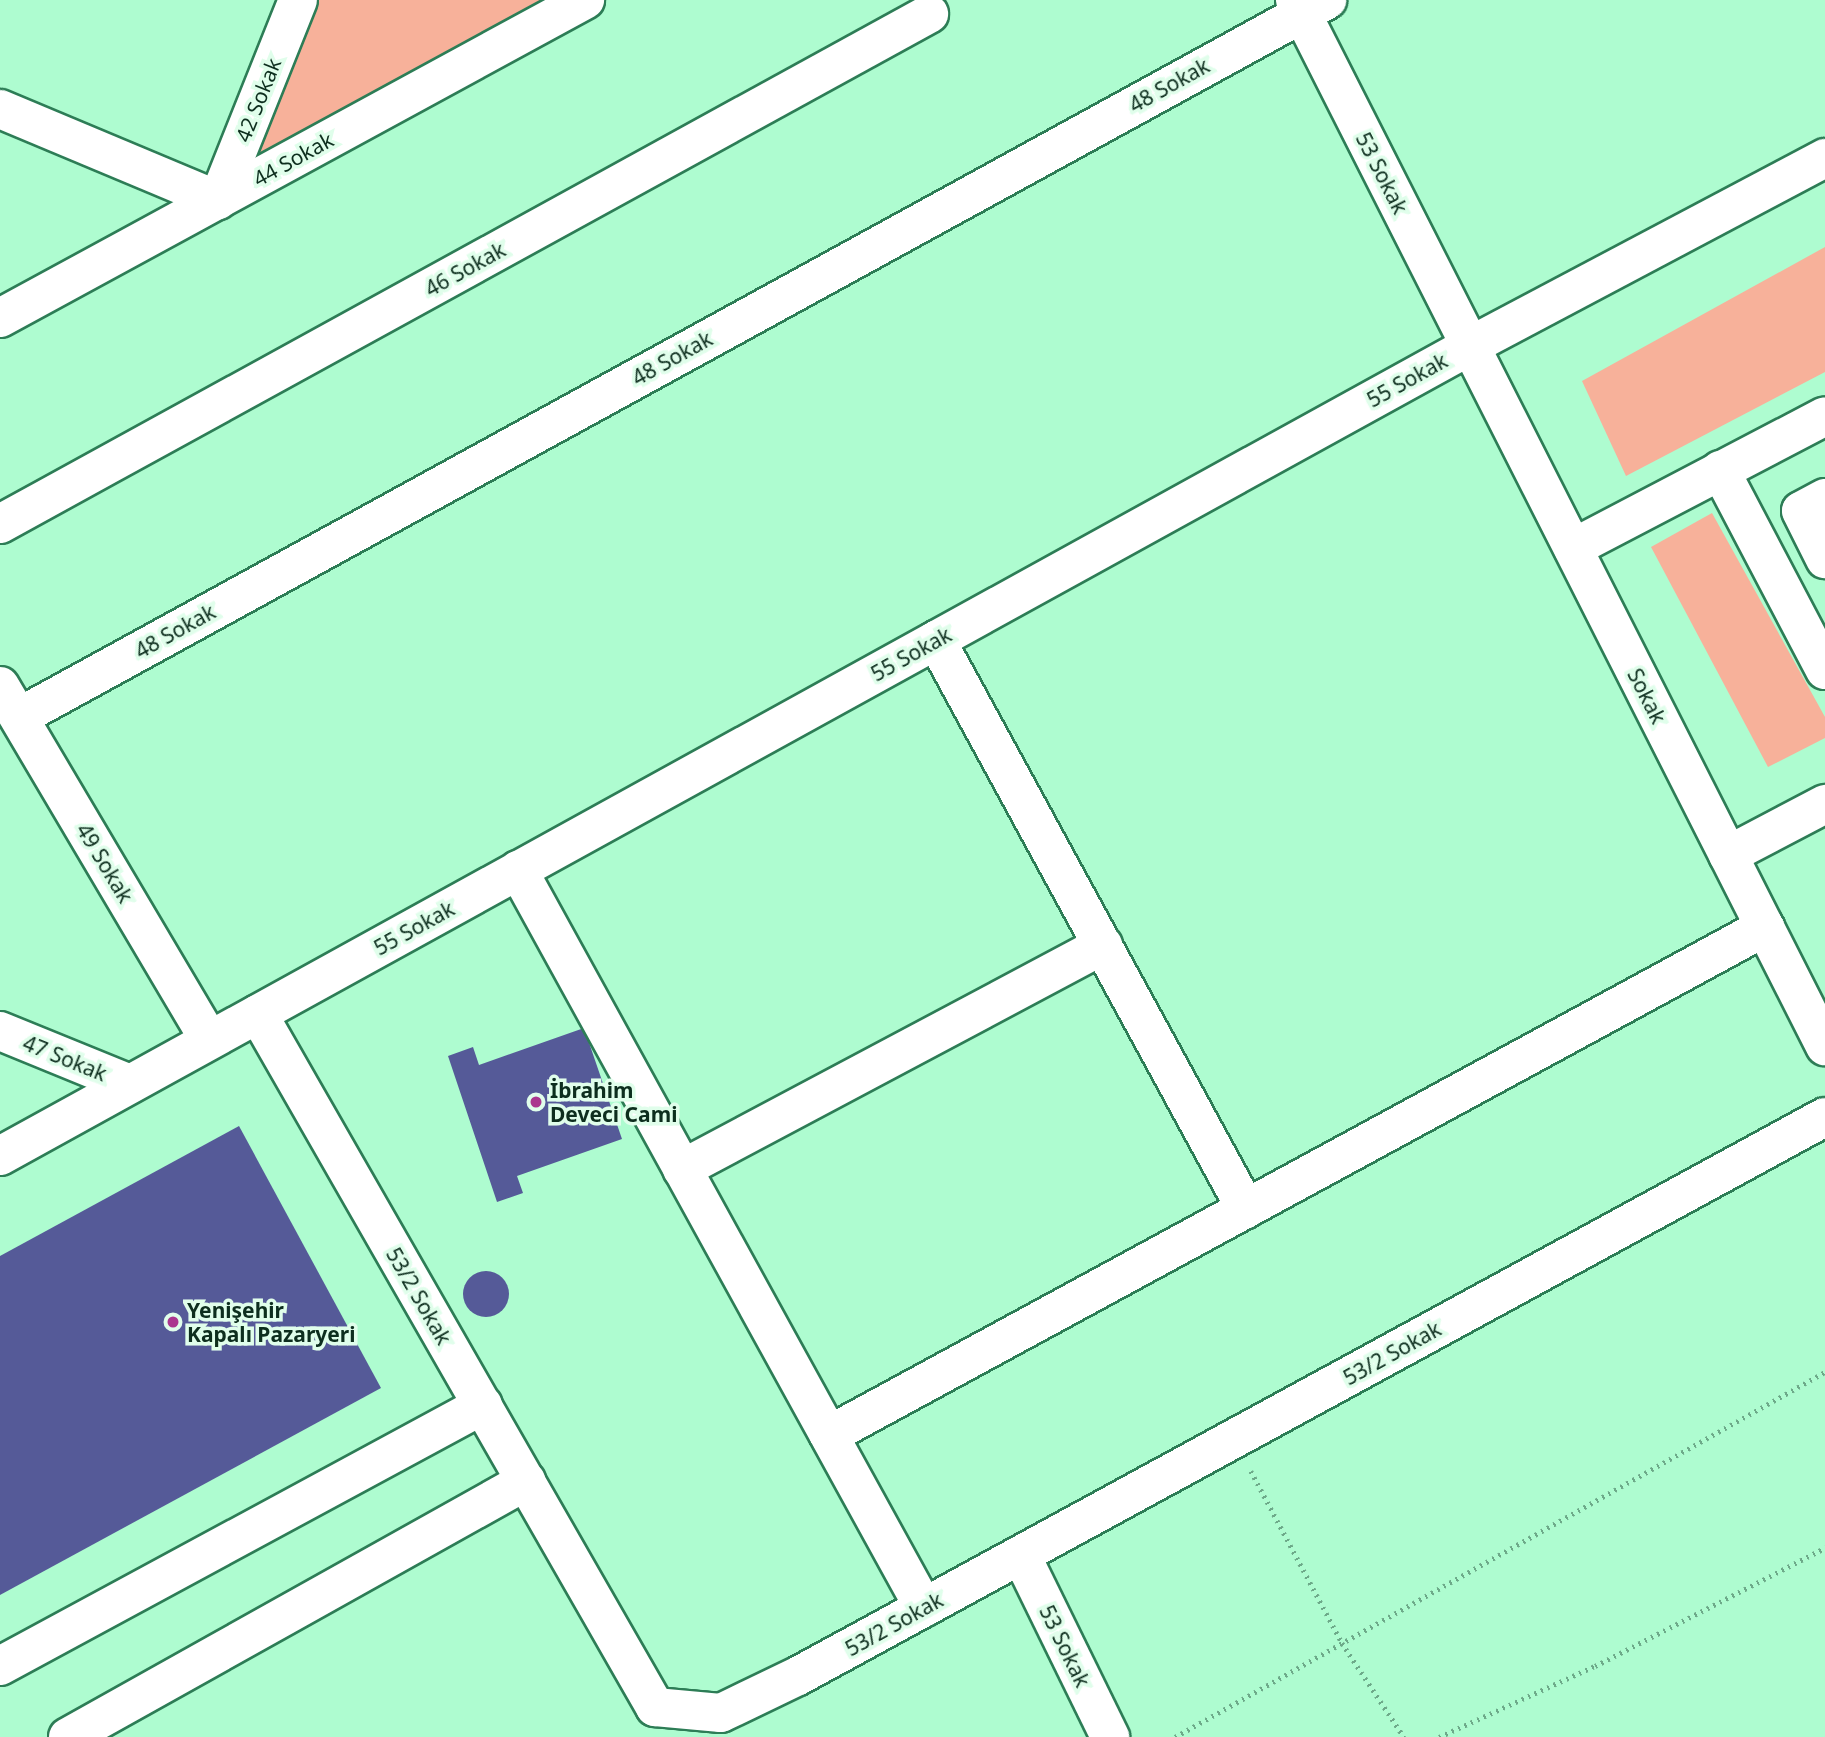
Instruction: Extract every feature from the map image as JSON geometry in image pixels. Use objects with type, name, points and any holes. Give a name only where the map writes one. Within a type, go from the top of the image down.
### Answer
[{"type":"street","name":"42 Sokak","points":[[218,200],[298,0]]},
{"type":"street","name":"44 Sokak","points":[[0,318],[585,0]]},
{"type":"street","name":"53 Sokak","points":[[1307,4],[1470,346]]},
{"type":"street","name":"48 Sokak","points":[[9,701],[1307,4]]},
{"type":"street","name":"46 Sokak","points":[[0,524],[929,14]]},
{"type":"street","points":[[0,109],[218,200]]},
{"type":"street","name":"55 Sokak","points":[[0,1156],[1470,346],[1825,158]]},
{"type":"street","name":"Sokak","points":[[1470,346],[1825,1046]]},
{"type":"street","points":[[1573,548],[1825,416]]},
{"type":"street","points":[[1720,470],[1825,670]]},
{"type":"street","points":[[1825,498],[1801,511],[1825,559]]},
{"type":"street","points":[[936,640],[1246,1209]]},
{"type":"street","name":"49 Sokak","points":[[9,701],[209,1040]]},
{"type":"street","points":[[1728,855],[1825,804]]},
{"type":"street","points":[[518,870],[924,1608]]},
{"type":"street","points":[[829,1435],[1765,927]]},
{"type":"street","points":[[682,1169],[1102,944]]},
{"type":"street","name":"53/2 Sokak","points":[[258,1014],[655,1707],[721,1713],[798,1676],[924,1608],[1825,1117]]},
{"type":"street","name":"47 Sokak","points":[[0,1031],[130,1084]]},
{"type":"street","points":[[0,1666],[482,1405]]},
{"type":"street","points":[[68,1737],[526,1481]]},
{"type":"street","name":"53 Sokak","points":[[1021,1555],[1110,1737]]},
{"type":"path","points":[[1175,1737],[1825,1372]]},
{"type":"path","points":[[1234,1439],[1342,1643],[1404,1737]]},
{"type":"path","points":[[1439,1737],[1595,1666],[1825,1548]]},
{"type":"shaded area","points":[[319,0],[544,0],[248,166]]},
{"type":"shaded area","points":[[1825,247],[1825,372],[1626,476],[1582,381]]},
{"type":"shaded area","points":[[1712,513],[1825,717],[1825,738],[1768,767],[1651,547]]},
{"type":"building","name":"İbrahim Deveci Cami","points":[[584,1028],[622,1139],[517,1176],[523,1193],[497,1202],[448,1056],[473,1047],[479,1065]]},
{"type":"building","name":"Yenişehir Kapalı Pazaryeri","points":[[239,1126],[381,1388],[0,1595],[0,1256]]},
{"type":"building","points":[[486,1271],[502,1278],[509,1294],[502,1310],[486,1317],[470,1310],[463,1294],[470,1278]]},
{"type":"place","name":"İbrahim Deveci Cami","points":[[536,1102]]},
{"type":"place","name":"Yenişehir Kapalı Pazaryeri","points":[[173,1322]]}]
